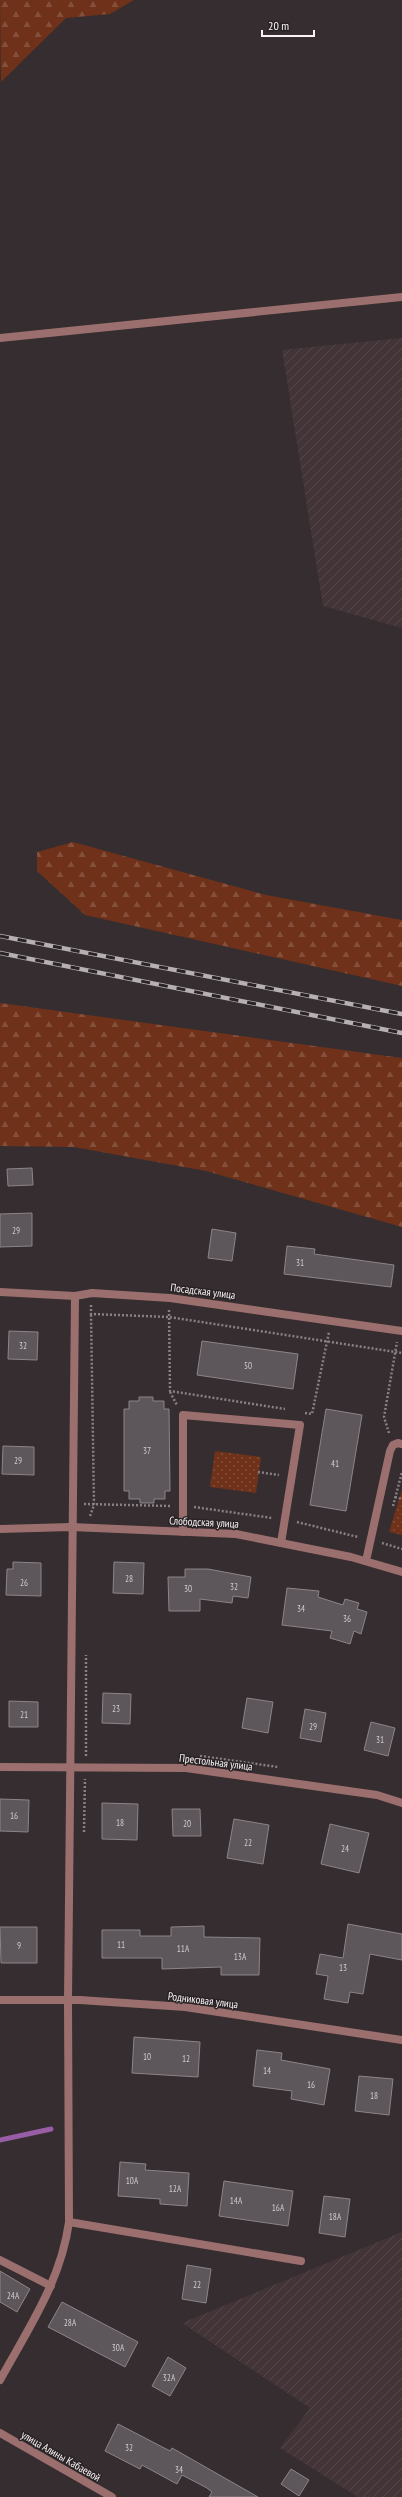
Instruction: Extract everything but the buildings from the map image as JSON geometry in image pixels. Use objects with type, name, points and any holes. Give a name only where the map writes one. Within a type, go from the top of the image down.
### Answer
[{"type":"street","points":[[0,338],[402,297]]},
{"type":"street","name":"Посадская улица","points":[[0,1292],[75,1296],[92,1293],[170,1298],[401,1331]]},
{"type":"street","points":[[0,2380],[51,2286],[66,2244],[69,2222],[68,2000],[71,1768],[71,1528],[75,1296]]},
{"type":"street","points":[[183,1532],[183,1415],[300,1425],[281,1543]]},
{"type":"street","points":[[366,1561],[393,1445],[402,1444]]},
{"type":"street","name":"Слободская улица","points":[[0,1529],[86,1528],[236,1534],[366,1561],[402,1572]]},
{"type":"street","name":"Престольная улица","points":[[0,1767],[186,1768],[377,1795],[402,1803]]},
{"type":"street","name":"Родниковая улица","points":[[0,2000],[68,2000],[185,2007],[402,2040]]},
{"type":"street","points":[[69,2222],[301,2261]]},
{"type":"street","points":[[0,2260],[51,2286]]},
{"type":"street","name":"улица Алины Кабаевой","points":[[0,2433],[112,2497]]},
{"type":"path","points":[[86,1528],[94,1505],[92,1293]]},
{"type":"path","points":[[170,1298],[170,1391],[290,1410]]},
{"type":"path","points":[[91,1314],[169,1318],[402,1353]]},
{"type":"path","points":[[297,1412],[312,1414],[331,1320]]},
{"type":"path","points":[[393,1445],[384,1417],[395,1353],[401,1331]]},
{"type":"path","points":[[258,1472],[292,1477]]},
{"type":"path","points":[[72,1504],[183,1506],[285,1520],[402,1549]]},
{"type":"path","points":[[84,1838],[86,1768],[86,1653]]},
{"type":"shaded area","points":[[402,338],[402,628],[323,606],[282,350]]},
{"type":"shaded area","points":[[402,2232],[402,2497],[358,2497],[280,2448],[310,2408],[182,2323]]},
{"type":"green space","points":[[0,0],[134,0],[110,14],[66,18],[1,82]]},
{"type":"green space","points":[[73,842],[266,895],[402,920],[402,986],[85,915],[37,871],[37,852]]},
{"type":"green space","points":[[0,1003],[402,1058],[402,1227],[206,1171],[74,1147],[0,1146]]},
{"type":"green space","points":[[215,1451],[261,1457],[256,1493],[210,1487]]},
{"type":"green space","points":[[402,1490],[402,1535],[389,1532]]},
{"type":"waterway","points":[[0,2140],[51,2129]]},
{"type":"railway","points":[[0,936],[402,1014]]},
{"type":"railway","points":[[0,953],[402,1033]]}]
